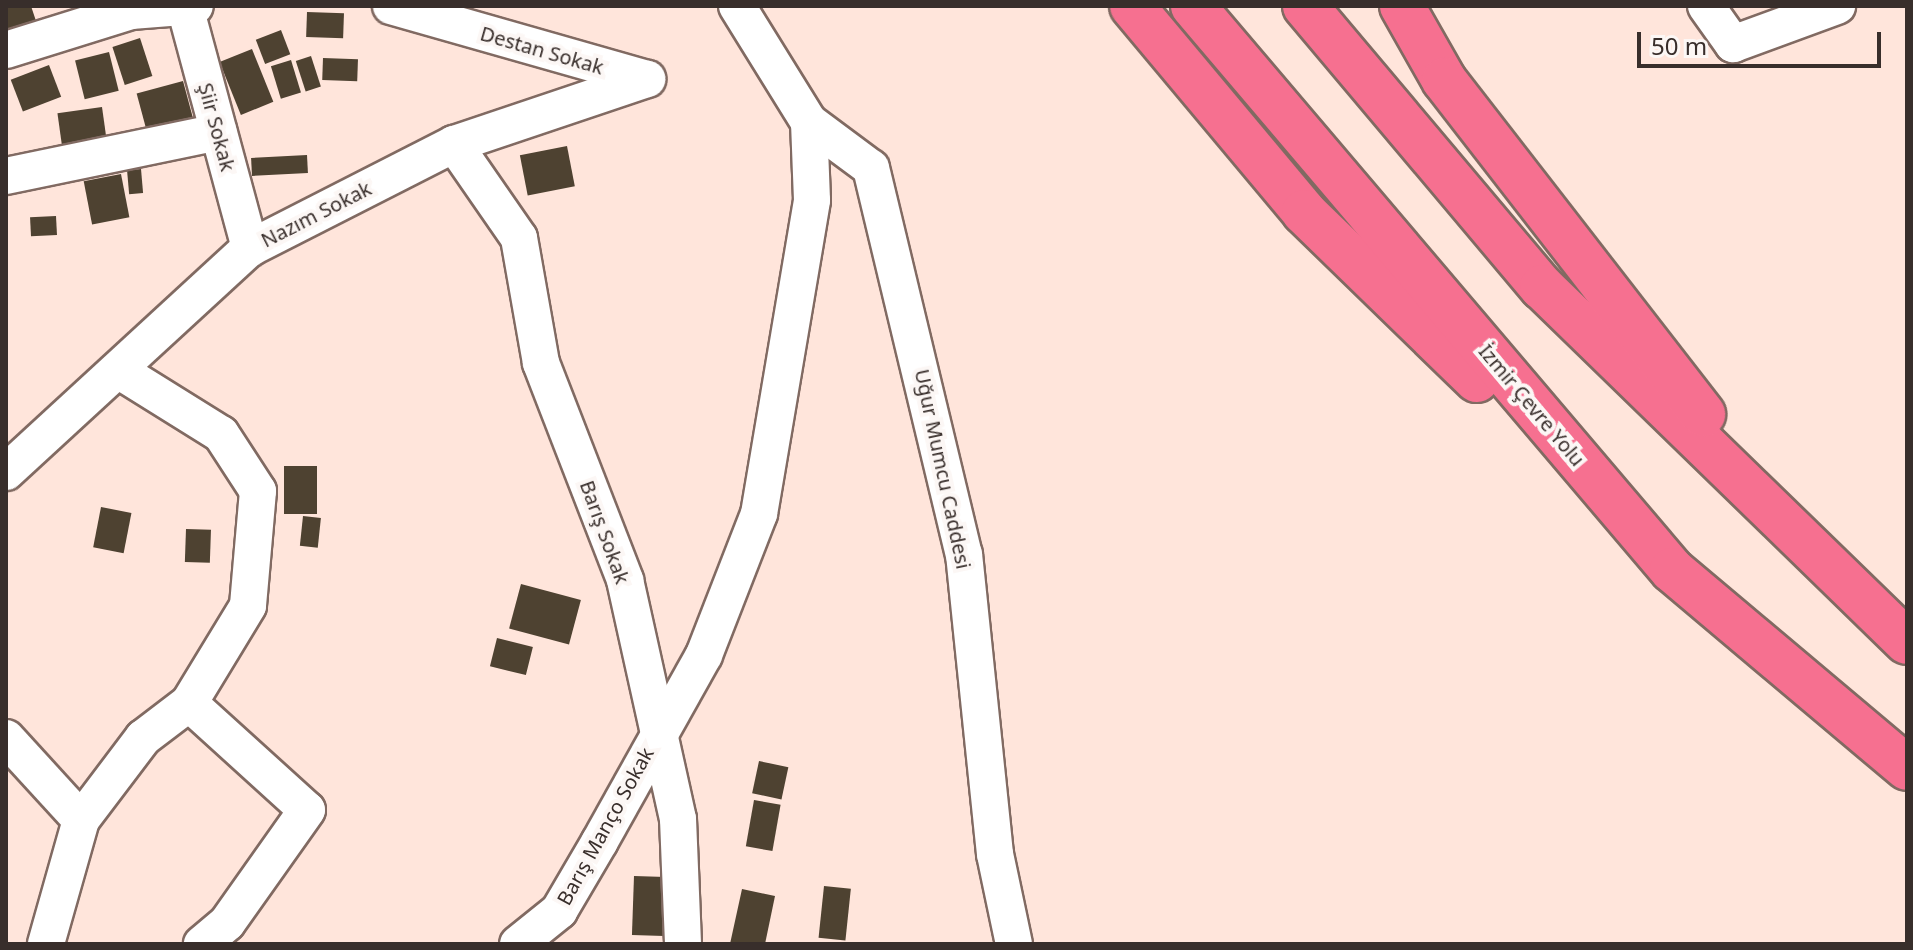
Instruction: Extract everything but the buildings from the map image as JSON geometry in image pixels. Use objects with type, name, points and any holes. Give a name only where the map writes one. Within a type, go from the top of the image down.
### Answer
[{"type":"highway","points":[[1132,6],[1304,212],[1672,570]]},
{"type":"highway","name":"İzmir Çevre Yolu","points":[[1193,6],[1672,570],[1907,768]]},
{"type":"highway","points":[[1305,6],[1542,287],[1907,642]]},
{"type":"highway","points":[[1402,6],[1444,80],[1618,298],[1775,513]]},
{"type":"street","points":[[6,50],[131,11],[195,6]]},
{"type":"street","name":"Destan Sokak","points":[[391,6],[647,79]]},
{"type":"street","points":[[737,6],[809,122]]},
{"type":"street","points":[[1706,6],[1733,44],[1837,6]]},
{"type":"street","name":"Şiir Sokak","points":[[185,7],[250,248]]},
{"type":"street","name":"Nazım Sokak","points":[[6,472],[250,248],[454,144],[647,79]]},
{"type":"street","name":"Barış Manço Sokak","points":[[518,944],[559,911],[654,737],[704,655],[759,514],[812,200],[809,122]]},
{"type":"street","name":"Uğur Mumcu Caddesi","points":[[809,122],[871,168],[904,292],[964,554],[995,854],[1014,944]]},
{"type":"street","points":[[6,176],[219,132]]},
{"type":"street","name":"Barış Sokak","points":[[454,144],[519,238],[541,363],[625,580],[654,737],[678,819],[683,944]]},
{"type":"street","points":[[46,944],[81,820],[143,738],[189,703],[248,606],[258,491],[221,434],[118,370]]},
{"type":"street","points":[[189,703],[307,810],[227,923],[202,944]]},
{"type":"street","points":[[6,738],[81,820]]}]
